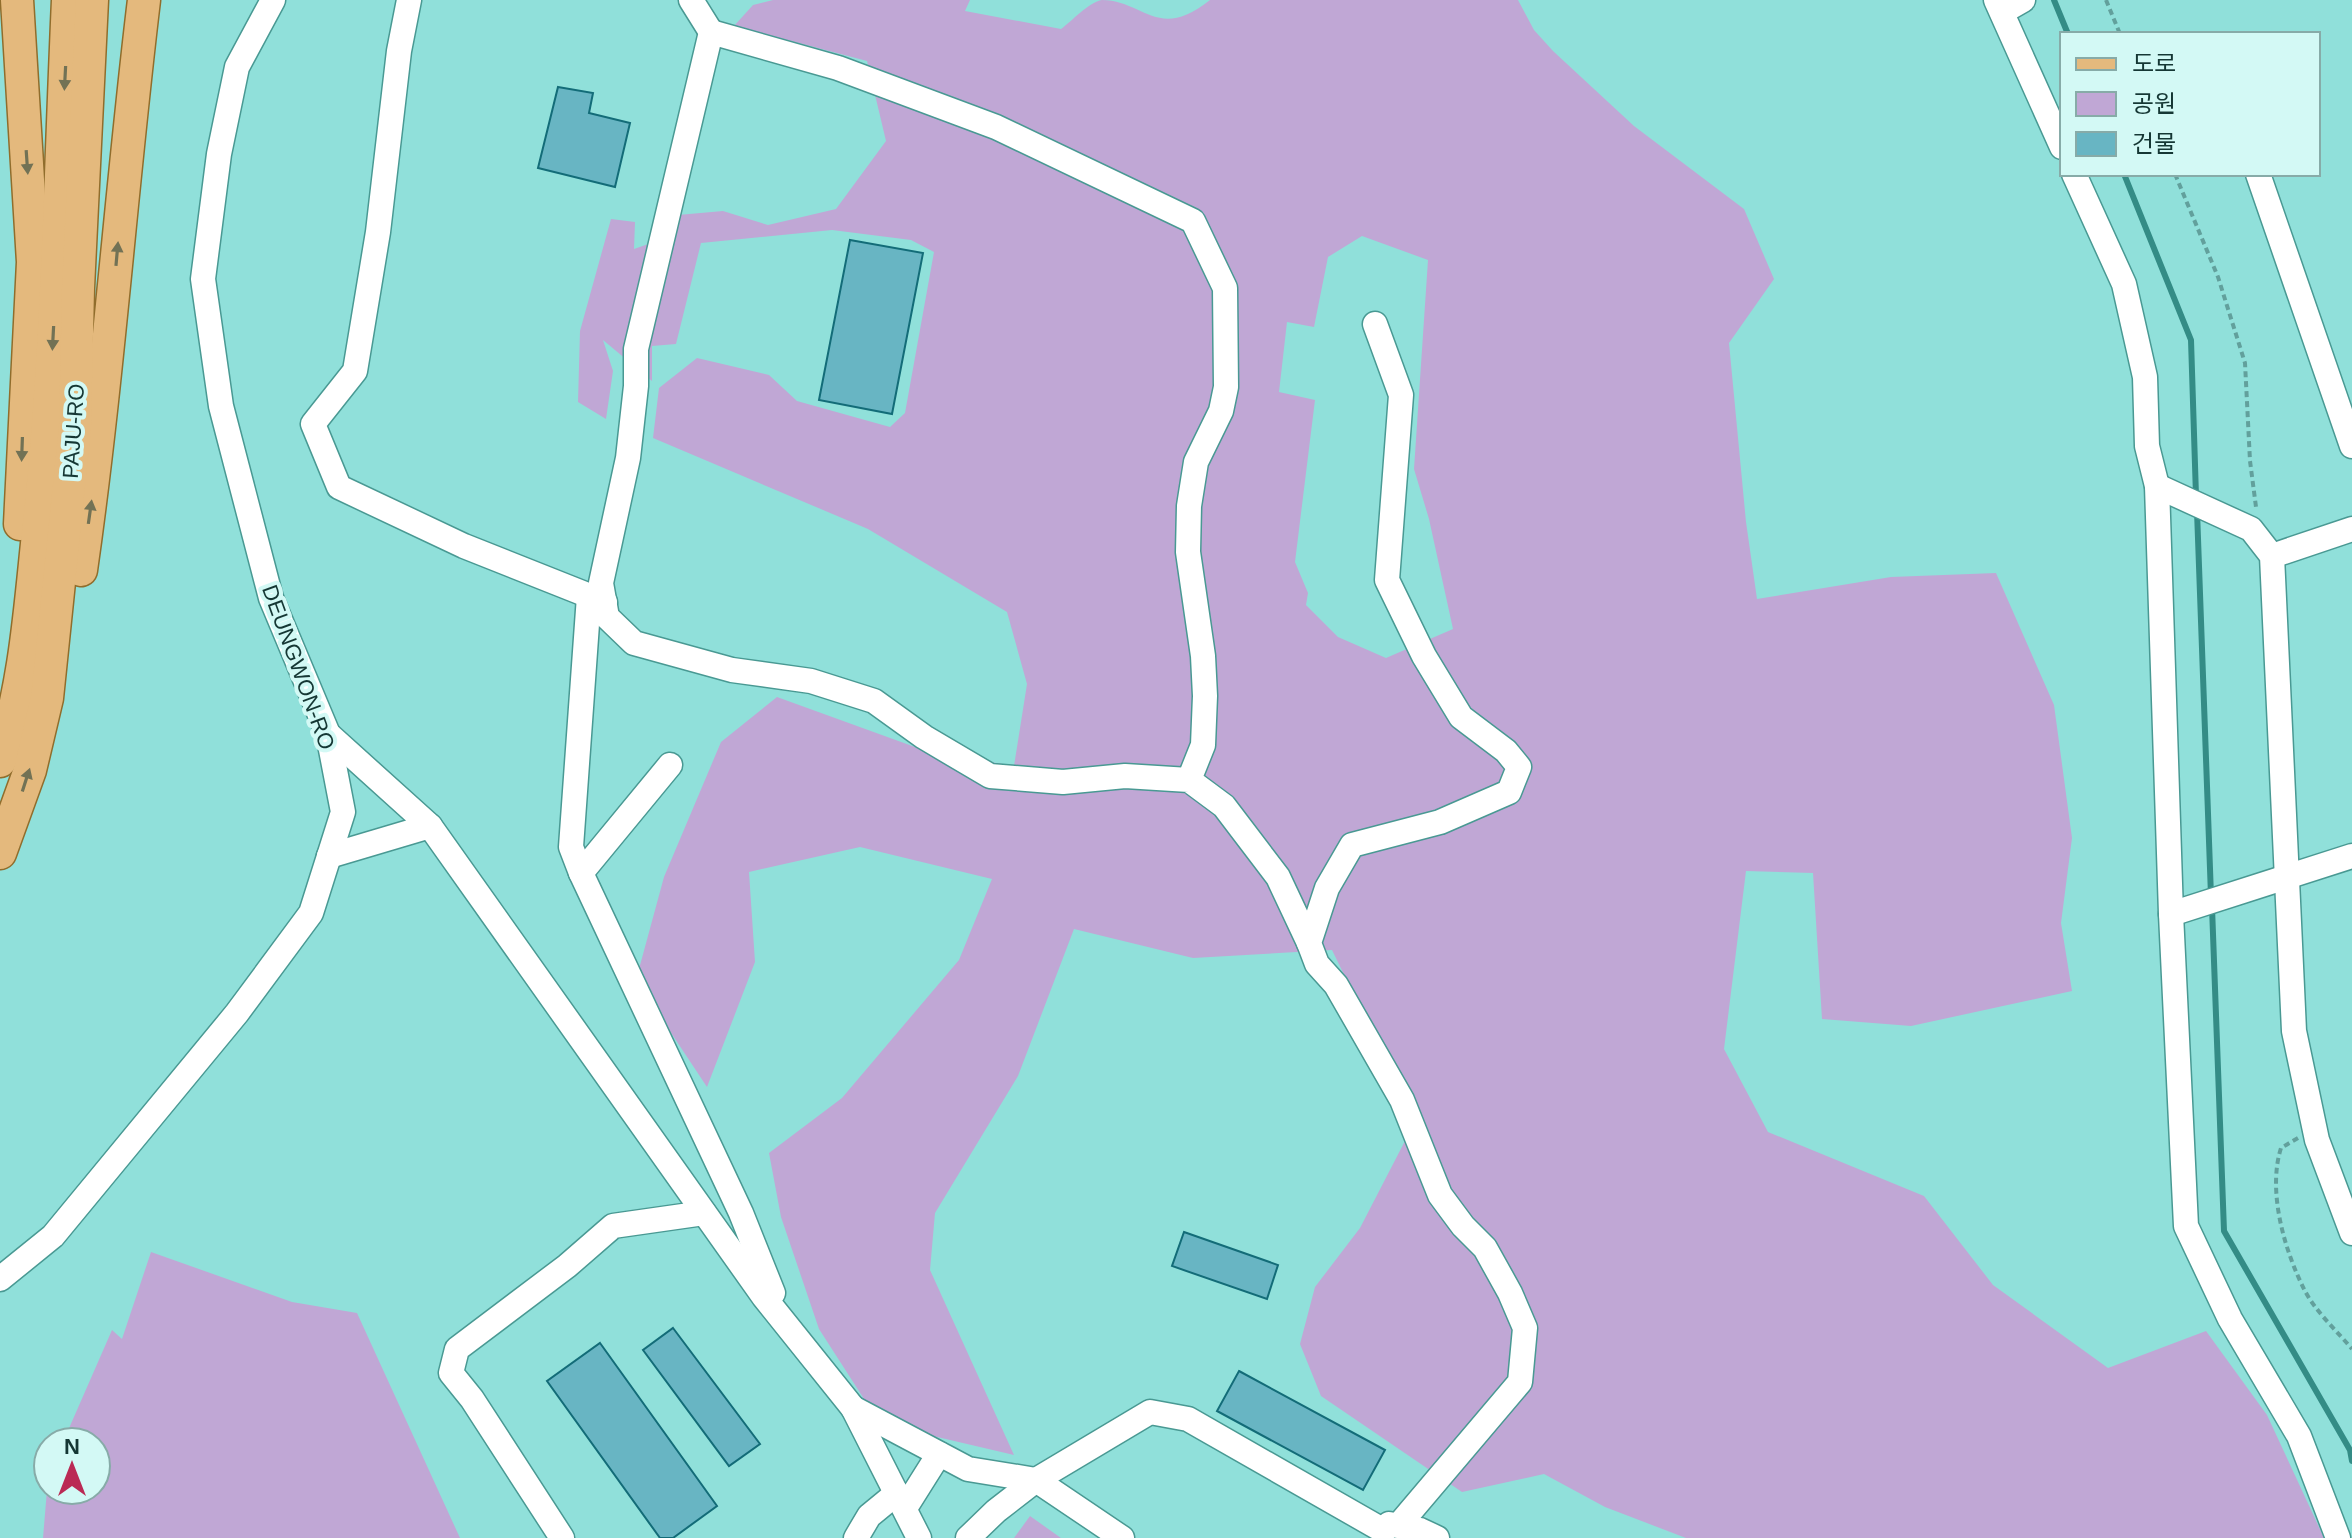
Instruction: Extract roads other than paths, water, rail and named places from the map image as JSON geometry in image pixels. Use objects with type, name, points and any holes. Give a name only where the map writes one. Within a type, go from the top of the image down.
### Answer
[{"type":"main road","points":[[17,0],[33,262],[18,561],[39,645]]},
{"type":"main road","name":"PAJU-RO","points":[[1,856],[30,770],[47,698],[39,645],[68,0]]},
{"type":"main road","name":"PAJU-RO","points":[[0,761],[39,645],[75,427],[78,288],[92,0]]},
{"type":"main road","points":[[39,645],[78,592],[100,436],[127,139],[144,0]]},
{"type":"street","name":"DEUNGWON-RO","points":[[0,1279],[53,1236],[237,1013],[311,913],[343,812],[328,734],[271,598],[221,406],[203,279],[219,154],[237,67],[273,0]]},
{"type":"street","points":[[409,0],[399,51],[378,232],[355,371],[313,424],[339,487],[464,546],[597,599],[607,617],[634,643],[732,670],[811,681],[874,701],[924,737],[990,776],[1063,782],[1125,776],[1189,780],[1224,806],[1278,877],[1317,964],[1336,985],[1402,1100],[1440,1195],[1463,1226],[1485,1248],[1525,1328],[1520,1382],[1388,1530]]},
{"type":"street","points":[[691,0],[711,32],[838,68],[996,127],[1193,221],[1225,288],[1226,387],[1221,411],[1196,462],[1189,506],[1188,552],[1203,656],[1205,696],[1203,745],[1189,780]]},
{"type":"street","points":[[2009,4],[2060,142]]},
{"type":"street","points":[[711,32],[636,349],[636,386],[628,458],[597,599],[571,847],[741,1213],[785,1323]]},
{"type":"street","points":[[2075,176],[2124,284],[2145,377],[2147,446],[2157,486],[2171,914],[2186,1226],[2230,1319],[2299,1436],[2338,1538]]},
{"type":"street","points":[[2259,176],[2352,446]]},
{"type":"street","points":[[1309,943],[1327,888],[1352,845],[1440,822],[1509,792],[1519,767],[1506,751],[1461,717],[1424,656],[1387,580],[1401,395],[1375,324]]},
{"type":"street","points":[[2157,486],[2251,529],[2272,556],[2276,881],[2294,1031],[2317,1140],[2352,1232]]},
{"type":"street","points":[[2272,556],[2352,529]]},
{"type":"street","points":[[328,734],[430,826],[704,1213],[785,1323],[853,1408],[919,1538]]},
{"type":"street","points":[[581,873],[670,765]]},
{"type":"street","points":[[329,856],[430,826]]},
{"type":"street","points":[[2171,914],[2352,856]]},
{"type":"street","points":[[562,1538],[472,1399],[451,1373],[457,1349],[567,1266],[613,1226],[704,1213]]},
{"type":"street","points":[[853,1408],[972,1470],[1036,1480],[1122,1538]]},
{"type":"street","points":[[968,1538],[1036,1480],[1150,1412],[1188,1419],[1388,1530],[1420,1530],[1437,1538]]},
{"type":"street","points":[[856,1538],[869,1516],[901,1500],[939,1454]]},
{"type":"street","points":[[972,1470],[996,1511]]},
{"type":"waterway","points":[[2054,0],[2067,32]]},
{"type":"waterway","points":[[2125,176],[2191,340],[2196,496]]},
{"type":"waterway","points":[[2197,511],[2211,896]]},
{"type":"waterway","points":[[2212,907],[2224,1231],[2350,1450],[2352,1461]]}]
